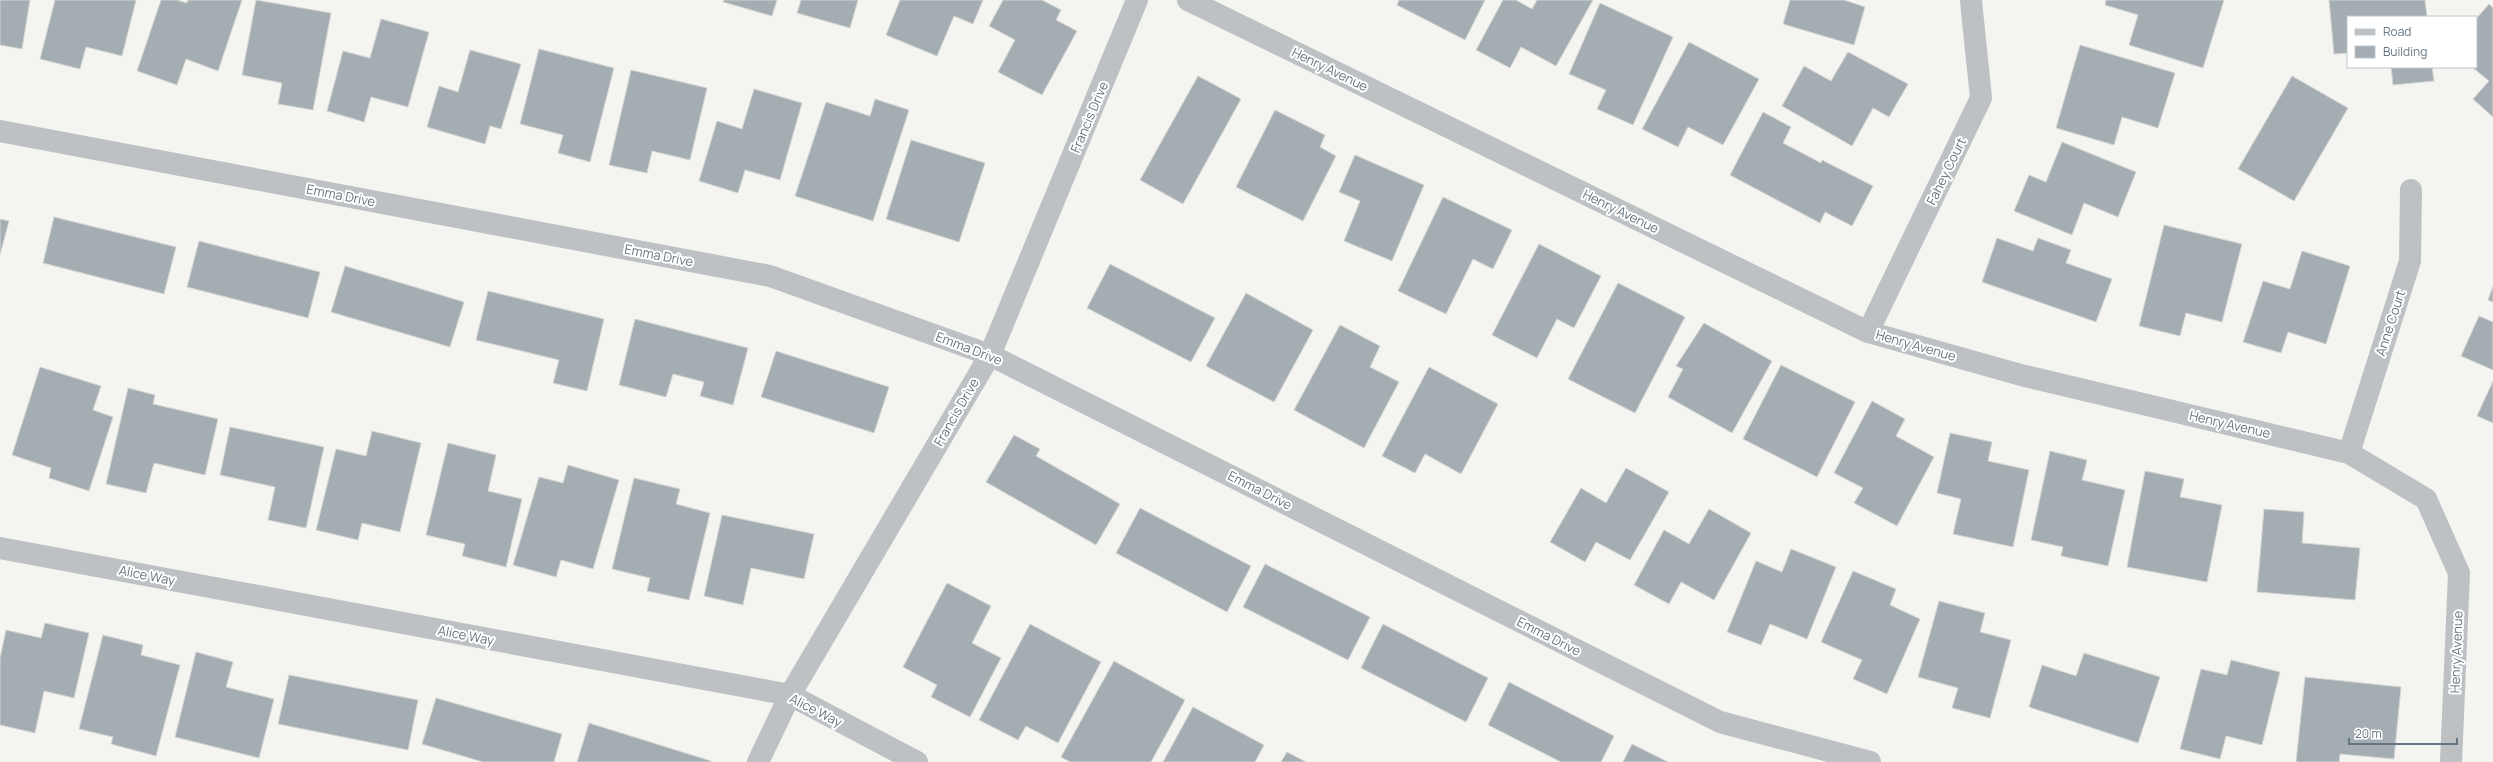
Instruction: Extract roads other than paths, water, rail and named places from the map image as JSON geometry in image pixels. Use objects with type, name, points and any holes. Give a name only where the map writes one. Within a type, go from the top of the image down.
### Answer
[{"type":"street","name":"Francis Drive","points":[[758,762],[790,695],[990,355],[1137,0]]},
{"type":"street","name":"Henry Avenue","points":[[1188,0],[1868,332],[2021,375],[2349,452],[2426,499],[2459,573],[2451,762]]},
{"type":"street","name":"Fahey Court","points":[[1868,332],[1981,98],[1971,1]]},
{"type":"street","name":"Emma Drive","points":[[0,131],[770,276],[990,355],[1720,722],[1870,762]]},
{"type":"street","name":"Anne Court","points":[[2349,452],[2410,262],[2411,190]]},
{"type":"street","name":"Alice Way","points":[[0,548],[790,695],[917,762]]}]
